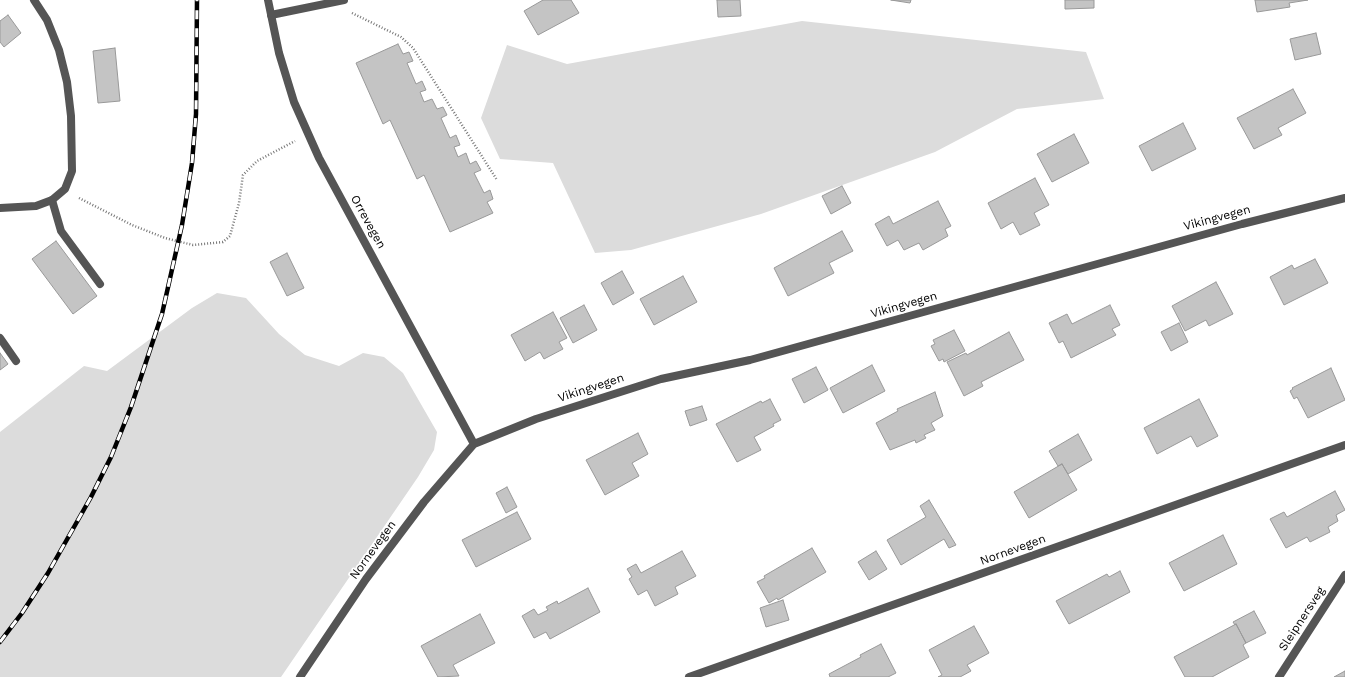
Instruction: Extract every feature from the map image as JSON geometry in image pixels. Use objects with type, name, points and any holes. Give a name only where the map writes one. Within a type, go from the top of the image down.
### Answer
[{"type":"street","points":[[0,208],[36,206],[52,200],[65,189],[72,171],[71,116],[67,82],[59,50],[47,20],[34,0]]},
{"type":"street","name":"Orrevegen","points":[[268,0],[279,53],[294,102],[308,135],[474,444]]},
{"type":"street","points":[[271,15],[344,0]]},
{"type":"street","name":"Vikingvegen","points":[[474,444],[536,418],[661,379],[757,358],[1242,224],[1345,198]]},
{"type":"street","points":[[52,200],[61,231],[100,284]]},
{"type":"street","points":[[0,338],[16,361]]},
{"type":"street","name":"Nornevegen","points":[[300,677],[366,579],[424,502],[474,444]]},
{"type":"street","name":"Nornevegen","points":[[689,677],[1345,445]]},
{"type":"street","name":"Sleipnersveg","points":[[1279,677],[1345,575]]},
{"type":"path","points":[[329,3],[401,37],[413,48],[497,180]]},
{"type":"path","points":[[65,189],[93,206],[126,222],[165,238],[193,245],[223,242],[230,236],[239,203],[243,175],[257,161],[308,135]]},
{"type":"shaded area","points":[[802,21],[1086,52],[1104,99],[1017,109],[935,152],[761,214],[631,250],[595,253],[553,163],[500,159],[481,118],[507,45],[567,64]]},
{"type":"shaded area","points":[[217,293],[246,298],[279,334],[305,355],[339,366],[363,353],[384,357],[403,373],[437,432],[434,450],[418,477],[281,677],[0,677],[0,432],[84,366],[107,371],[192,308]]},
{"type":"building","points":[[543,0],[571,0],[579,13],[538,35],[524,11]]},
{"type":"building","points":[[717,0],[740,0],[741,16],[718,17]]},
{"type":"building","points":[[891,0],[911,0],[910,3]]},
{"type":"building","points":[[1065,0],[1094,0],[1094,8],[1065,9]]},
{"type":"building","points":[[1255,0],[1308,0],[1289,3],[1290,7],[1257,12]]},
{"type":"building","points":[[8,15],[21,33],[4,47],[0,42],[0,21]]},
{"type":"building","points":[[1316,33],[1321,54],[1295,60],[1290,39]]},
{"type":"building","points":[[398,44],[403,54],[409,52],[413,61],[407,63],[416,84],[422,81],[426,90],[420,92],[424,102],[432,99],[437,109],[443,107],[447,115],[441,118],[450,138],[456,135],[460,145],[454,147],[458,157],[466,153],[470,164],[476,161],[481,170],[474,173],[484,193],[490,190],[493,199],[487,202],[493,213],[450,232],[424,175],[417,179],[390,120],[383,124],[356,63]]},
{"type":"building","points":[[115,48],[120,101],[98,103],[93,51]]},
{"type":"building","points":[[1293,89],[1306,113],[1278,128],[1282,135],[1254,149],[1237,118]]},
{"type":"building","points":[[1183,123],[1196,149],[1152,171],[1139,146]]},
{"type":"building","points":[[1074,134],[1089,163],[1052,182],[1037,154]]},
{"type":"building","points":[[1035,178],[1049,205],[1034,213],[1040,225],[1020,235],[1013,222],[1001,229],[988,203]]},
{"type":"building","points":[[842,186],[851,203],[831,214],[822,196]]},
{"type":"building","points":[[938,201],[951,226],[945,229],[948,236],[923,250],[919,243],[904,250],[898,240],[887,246],[875,224],[889,216],[893,224]]},
{"type":"building","points":[[842,231],[853,251],[829,263],[834,273],[788,296],[774,268]]},
{"type":"building","points":[[56,241],[97,296],[73,314],[32,259]]},
{"type":"building","points":[[287,253],[304,288],[287,296],[270,262]]},
{"type":"building","points":[[1315,259],[1328,283],[1284,305],[1270,277],[1292,265],[1294,269]]},
{"type":"building","points":[[622,271],[634,293],[613,305],[601,283]]},
{"type":"building","points":[[683,276],[697,302],[654,325],[640,299]]},
{"type":"building","points":[[1216,282],[1233,314],[1209,326],[1206,320],[1185,331],[1172,306]]},
{"type":"building","points":[[584,305],[597,330],[573,343],[560,318]]},
{"type":"building","points":[[1110,305],[1120,325],[1112,329],[1116,335],[1071,358],[1063,341],[1059,343],[1049,323],[1067,314],[1072,324]]},
{"type":"building","points":[[553,312],[567,338],[559,342],[563,349],[544,359],[540,352],[525,361],[511,335]]},
{"type":"building","points":[[1179,323],[1188,342],[1171,351],[1161,332]]},
{"type":"building","points":[[954,330],[965,351],[944,362],[943,359],[939,361],[931,346],[935,344],[933,340]]},
{"type":"building","points":[[1009,332],[1024,360],[981,382],[983,386],[964,396],[947,362],[966,353],[967,355]]},
{"type":"building","points":[[0,353],[8,364],[0,370]]},
{"type":"building","points":[[872,365],[885,391],[843,413],[830,388]]},
{"type":"building","points":[[816,367],[828,390],[804,403],[792,379]]},
{"type":"building","points":[[1331,368],[1345,400],[1308,418],[1297,397],[1294,399],[1290,391],[1293,389],[1292,388]]},
{"type":"building","points":[[935,392],[943,416],[931,423],[935,430],[924,435],[926,438],[916,443],[915,440],[890,450],[876,423],[898,411],[897,409]]},
{"type":"building","points":[[770,399],[781,420],[773,424],[774,426],[754,437],[761,450],[737,462],[716,424],[761,401],[762,403]]},
{"type":"building","points":[[1199,399],[1218,436],[1197,447],[1191,436],[1157,454],[1144,428]]},
{"type":"building","points":[[702,406],[707,420],[690,426],[685,411]]},
{"type":"building","points":[[638,433],[648,454],[632,463],[639,476],[605,495],[586,460]]},
{"type":"building","points":[[1078,434],[1092,460],[1068,474],[1062,464],[1058,466],[1049,451]]},
{"type":"building","points":[[1062,464],[1077,490],[1029,518],[1014,492]]},
{"type":"building","points":[[507,487],[517,507],[506,513],[496,493]]},
{"type":"building","points":[[1335,491],[1345,510],[1336,515],[1338,521],[1328,527],[1330,532],[1310,542],[1307,537],[1286,548],[1270,519],[1284,512],[1287,517]]},
{"type":"building","points":[[929,500],[956,545],[949,548],[944,539],[901,565],[887,540],[926,517],[920,506]]},
{"type":"building","points":[[517,512],[531,539],[476,567],[462,540]]},
{"type":"building","points":[[1223,535],[1237,564],[1184,591],[1169,563]]},
{"type":"building","points":[[812,548],[826,572],[778,600],[777,598],[769,603],[757,582],[765,578],[764,576]]},
{"type":"building","points":[[682,551],[696,576],[675,587],[678,594],[655,606],[647,590],[638,595],[629,579],[632,577],[627,569],[636,564],[641,573]]},
{"type":"building","points":[[876,551],[887,569],[869,580],[858,562]]},
{"type":"building","points":[[1120,571],[1130,592],[1069,624],[1056,601],[1107,574],[1109,577]]},
{"type":"building","points":[[588,588],[600,612],[550,639],[546,632],[534,638],[522,616],[534,609],[538,615],[548,610],[546,607],[557,601],[558,604]]},
{"type":"building","points":[[783,600],[789,620],[766,627],[760,608]]},
{"type":"building","points":[[1254,611],[1266,633],[1246,643],[1236,624],[1235,625],[1233,622]]},
{"type":"building","points":[[480,614],[495,643],[453,665],[459,676],[438,677],[421,646]]},
{"type":"building","points":[[1236,624],[1246,643],[1243,645],[1249,657],[1212,677],[1185,677],[1174,657]]},
{"type":"building","points":[[974,626],[989,653],[967,665],[971,671],[960,677],[938,677],[942,675],[929,650]]},
{"type":"building","points":[[881,644],[896,673],[888,677],[830,677],[829,674],[861,657],[860,655]]},
{"type":"building","points":[[1345,671],[1345,677],[1334,677]]},
{"type":"railway","points":[[0,642],[22,613],[48,573],[91,497],[111,457],[131,407],[162,314],[182,225],[192,163],[196,114],[197,0]]}]
